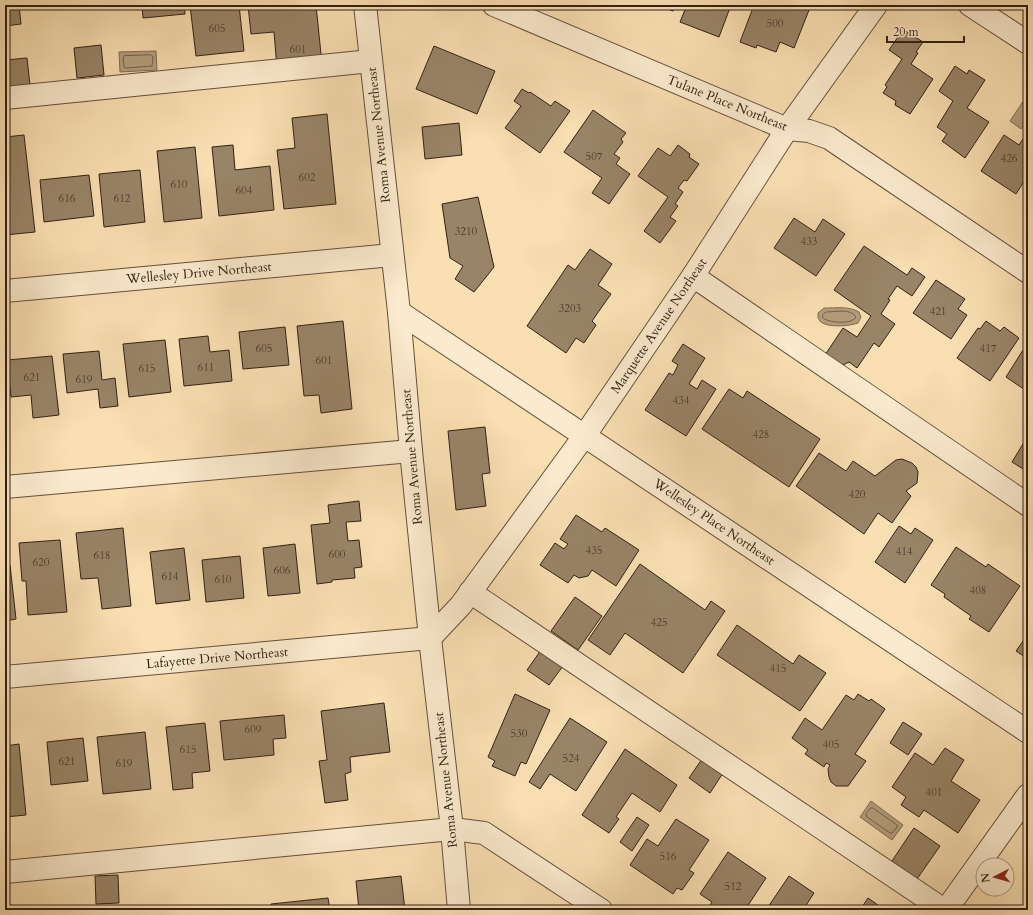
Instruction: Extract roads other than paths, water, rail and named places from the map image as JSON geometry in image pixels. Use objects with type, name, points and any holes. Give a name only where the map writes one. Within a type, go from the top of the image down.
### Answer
[{"type":"street","name":"Roma Avenue Northeast","points":[[365,5],[399,312],[411,451],[430,638],[452,829],[459,910]]},
{"type":"street","name":"Tulane Place Northeast","points":[[494,5],[787,129],[809,131],[829,138],[1028,272]]},
{"type":"street","name":"Marquette Avenue Northeast","points":[[430,638],[461,604],[585,436],[693,276],[787,129],[876,5]]},
{"type":"street","points":[[970,5],[1028,43]]},
{"type":"street","points":[[5,98],[371,61]]},
{"type":"street","name":"Wellesley Drive Northeast","points":[[5,291],[392,255]]},
{"type":"street","points":[[693,276],[1028,505]]},
{"type":"street","name":"Wellesley Place Northeast","points":[[399,312],[1028,732]]},
{"type":"street","points":[[5,487],[411,451]]},
{"type":"street","points":[[470,592],[945,910],[1028,795]]},
{"type":"street","name":"Lafayette Drive Northeast","points":[[5,677],[430,638]]},
{"type":"street","points":[[5,872],[452,829],[484,833],[601,910]]},
{"type":"water","points":[[156,51],[157,70],[120,72],[119,52]]},
{"type":"water","points":[[1028,94],[1028,118],[1021,129],[1010,121]]},
{"type":"water","points":[[824,308],[851,309],[859,312],[861,317],[858,323],[845,326],[824,324],[818,318],[818,313]]},
{"type":"water","points":[[871,801],[903,825],[892,840],[860,817]]}]
